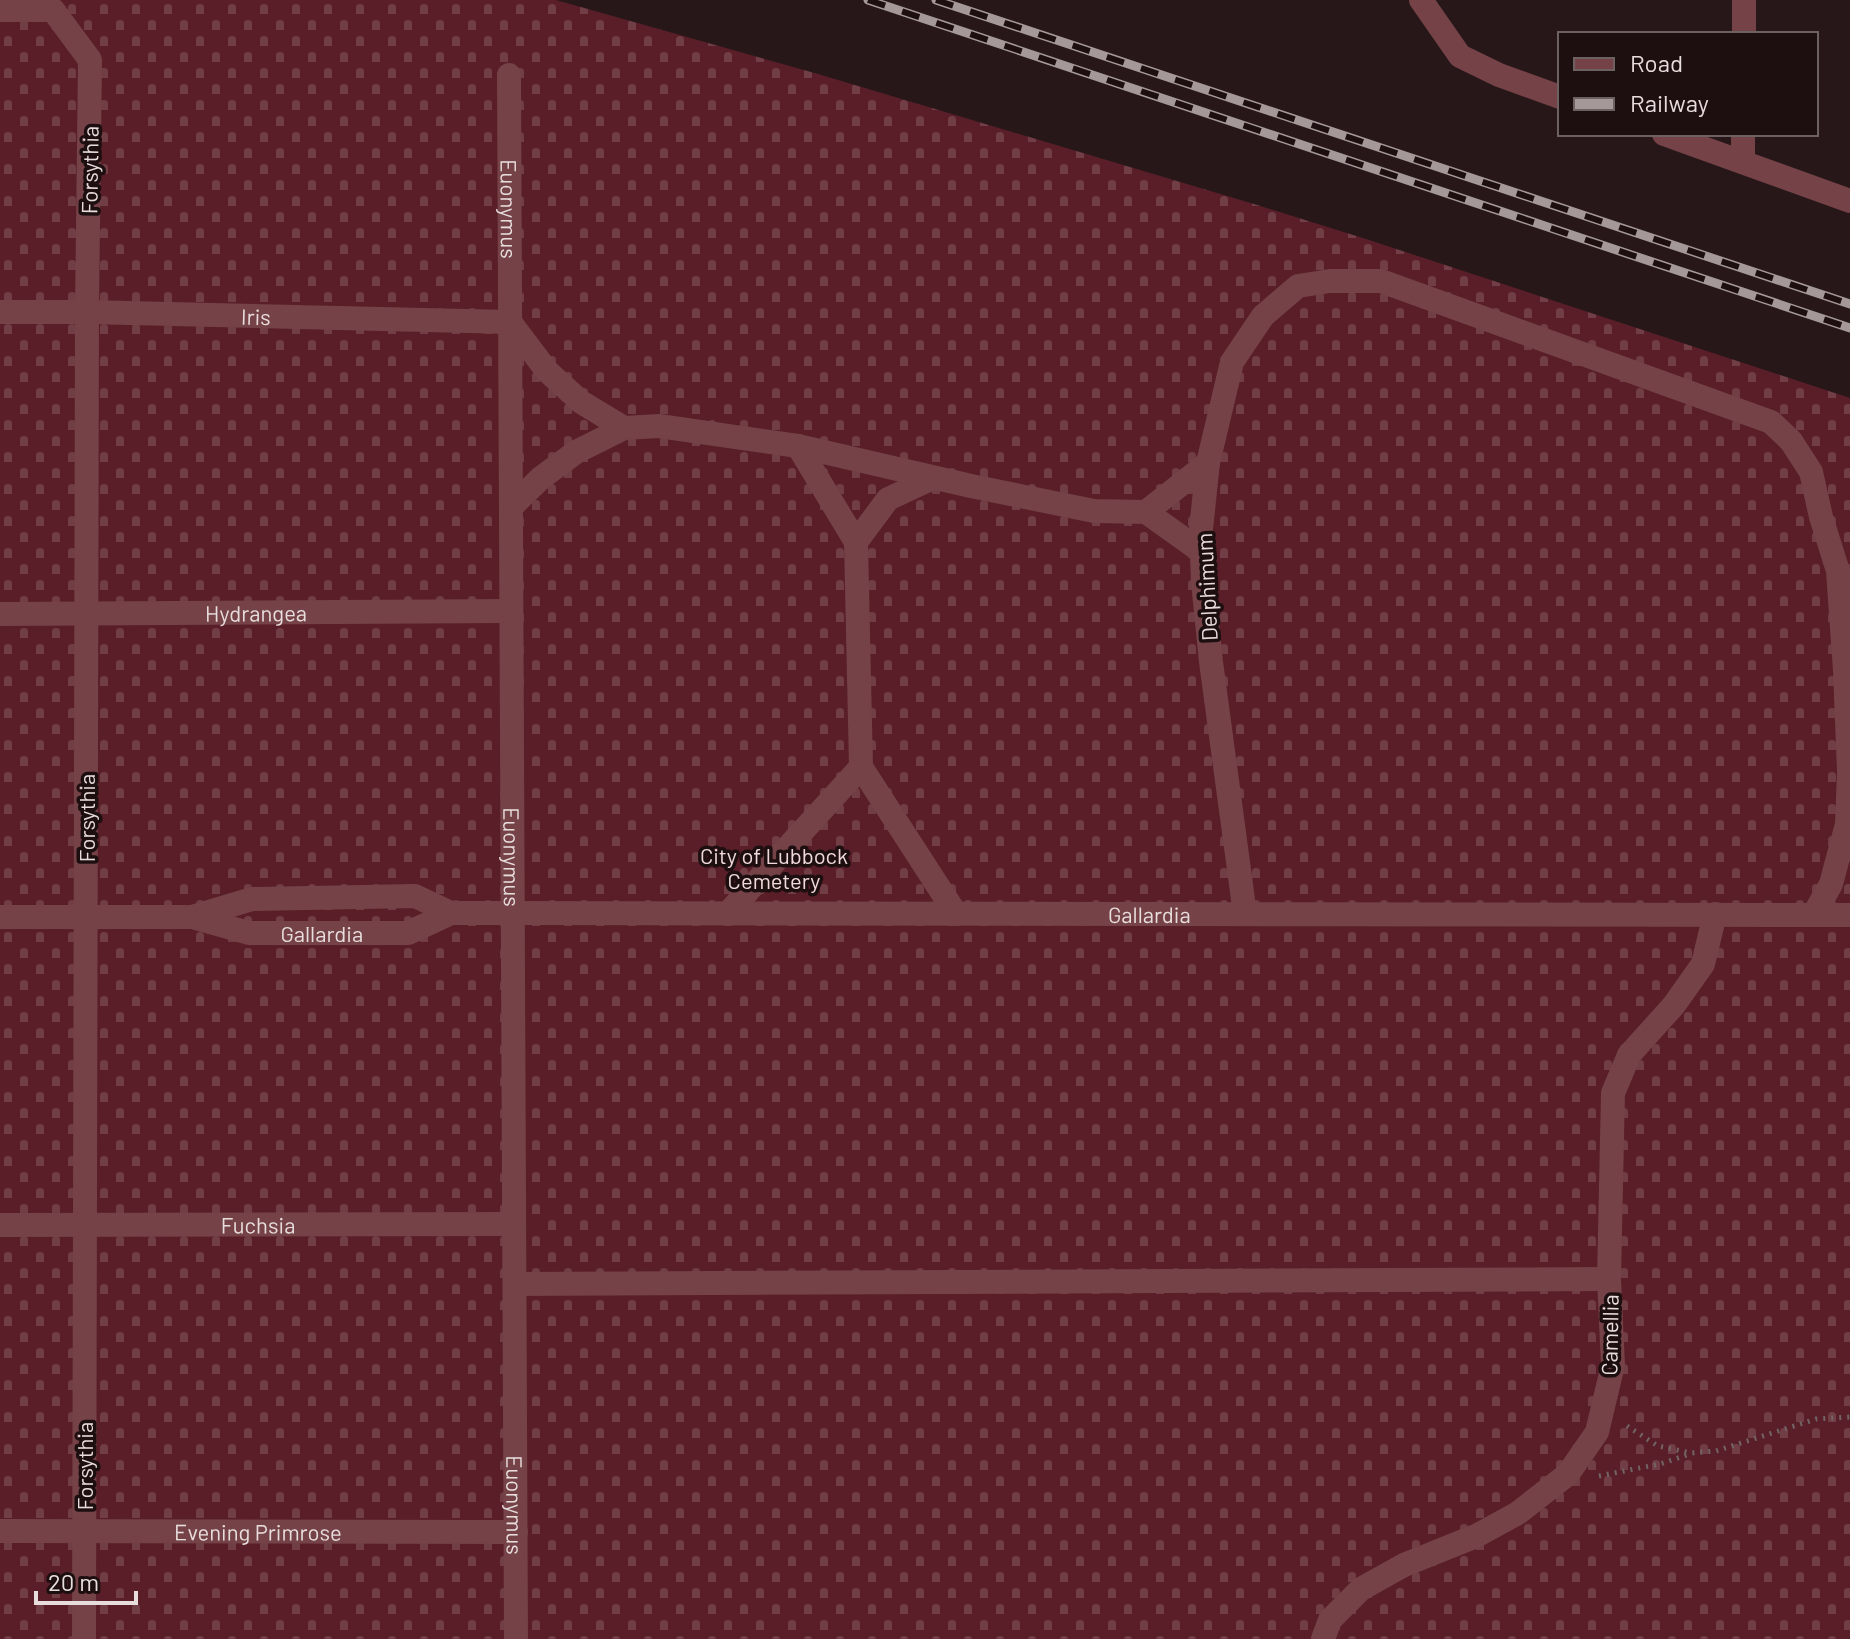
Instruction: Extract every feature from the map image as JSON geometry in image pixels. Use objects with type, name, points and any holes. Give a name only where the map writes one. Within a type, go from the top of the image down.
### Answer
[{"type":"street","points":[[1421,0],[1460,56],[1499,75],[1558,96]]},
{"type":"street","points":[[1744,0],[1744,32]]},
{"type":"street","name":"Forsythia","points":[[0,10],[53,10],[90,60],[84,1639]]},
{"type":"street","name":"Euonymus","points":[[509,75],[516,1639]]},
{"type":"street","points":[[1670,136],[1850,201]]},
{"type":"street","points":[[1743,136],[1743,162]]},
{"type":"street","name":"Delphimum","points":[[1245,914],[1211,662],[1201,529],[1208,463],[1232,362],[1263,316],[1298,286],[1330,281],[1381,281],[1771,422],[1791,441],[1811,472],[1821,517],[1844,570]]},
{"type":"street","name":"Iris","points":[[0,312],[510,322]]},
{"type":"street","points":[[510,322],[547,371],[581,402],[624,428]]},
{"type":"street","points":[[511,507],[541,478],[576,452],[624,428],[659,426],[798,446],[1094,511],[1146,512],[1202,552]]},
{"type":"street","points":[[798,446],[856,542],[861,767],[956,914]]},
{"type":"street","points":[[1146,512],[1208,463]]},
{"type":"street","points":[[856,542],[888,499],[933,478]]},
{"type":"street","points":[[1814,914],[1831,884],[1847,824],[1844,570]]},
{"type":"street","name":"Hydrangea","points":[[0,614],[511,611]]},
{"type":"street","points":[[728,913],[861,767]]},
{"type":"street","name":"Gallardia","points":[[192,917],[252,899],[400,896],[415,896],[451,913]]},
{"type":"street","name":"Gallardia","points":[[0,917],[192,917],[249,933],[408,933],[451,913],[1850,915]]},
{"type":"street","name":"Camellia","points":[[1323,1639],[1330,1620],[1361,1589],[1404,1565],[1476,1536],[1518,1513],[1568,1474],[1597,1432],[1613,1365],[1609,1279],[1613,1093],[1629,1055],[1674,1005],[1703,964],[1715,914]]},
{"type":"street","name":"Fuchsia","points":[[0,1225],[514,1224]]},
{"type":"street","points":[[515,1284],[1609,1279]]},
{"type":"street","name":"Evening Primrose","points":[[0,1531],[516,1532]]},
{"type":"path","points":[[1605,1398],[1627,1425],[1658,1446],[1691,1453]]},
{"type":"path","points":[[1568,1474],[1603,1477],[1660,1464],[1691,1453],[1716,1451],[1816,1419],[1850,1417]]},
{"type":"green space","name":"City of Lubbock Cemetery","points":[[0,0],[556,0],[818,74],[1254,204],[1850,398],[1850,1639],[0,1639]]},
{"type":"railway","points":[[868,0],[1850,328]]},
{"type":"railway","points":[[936,0],[1850,304]]}]
